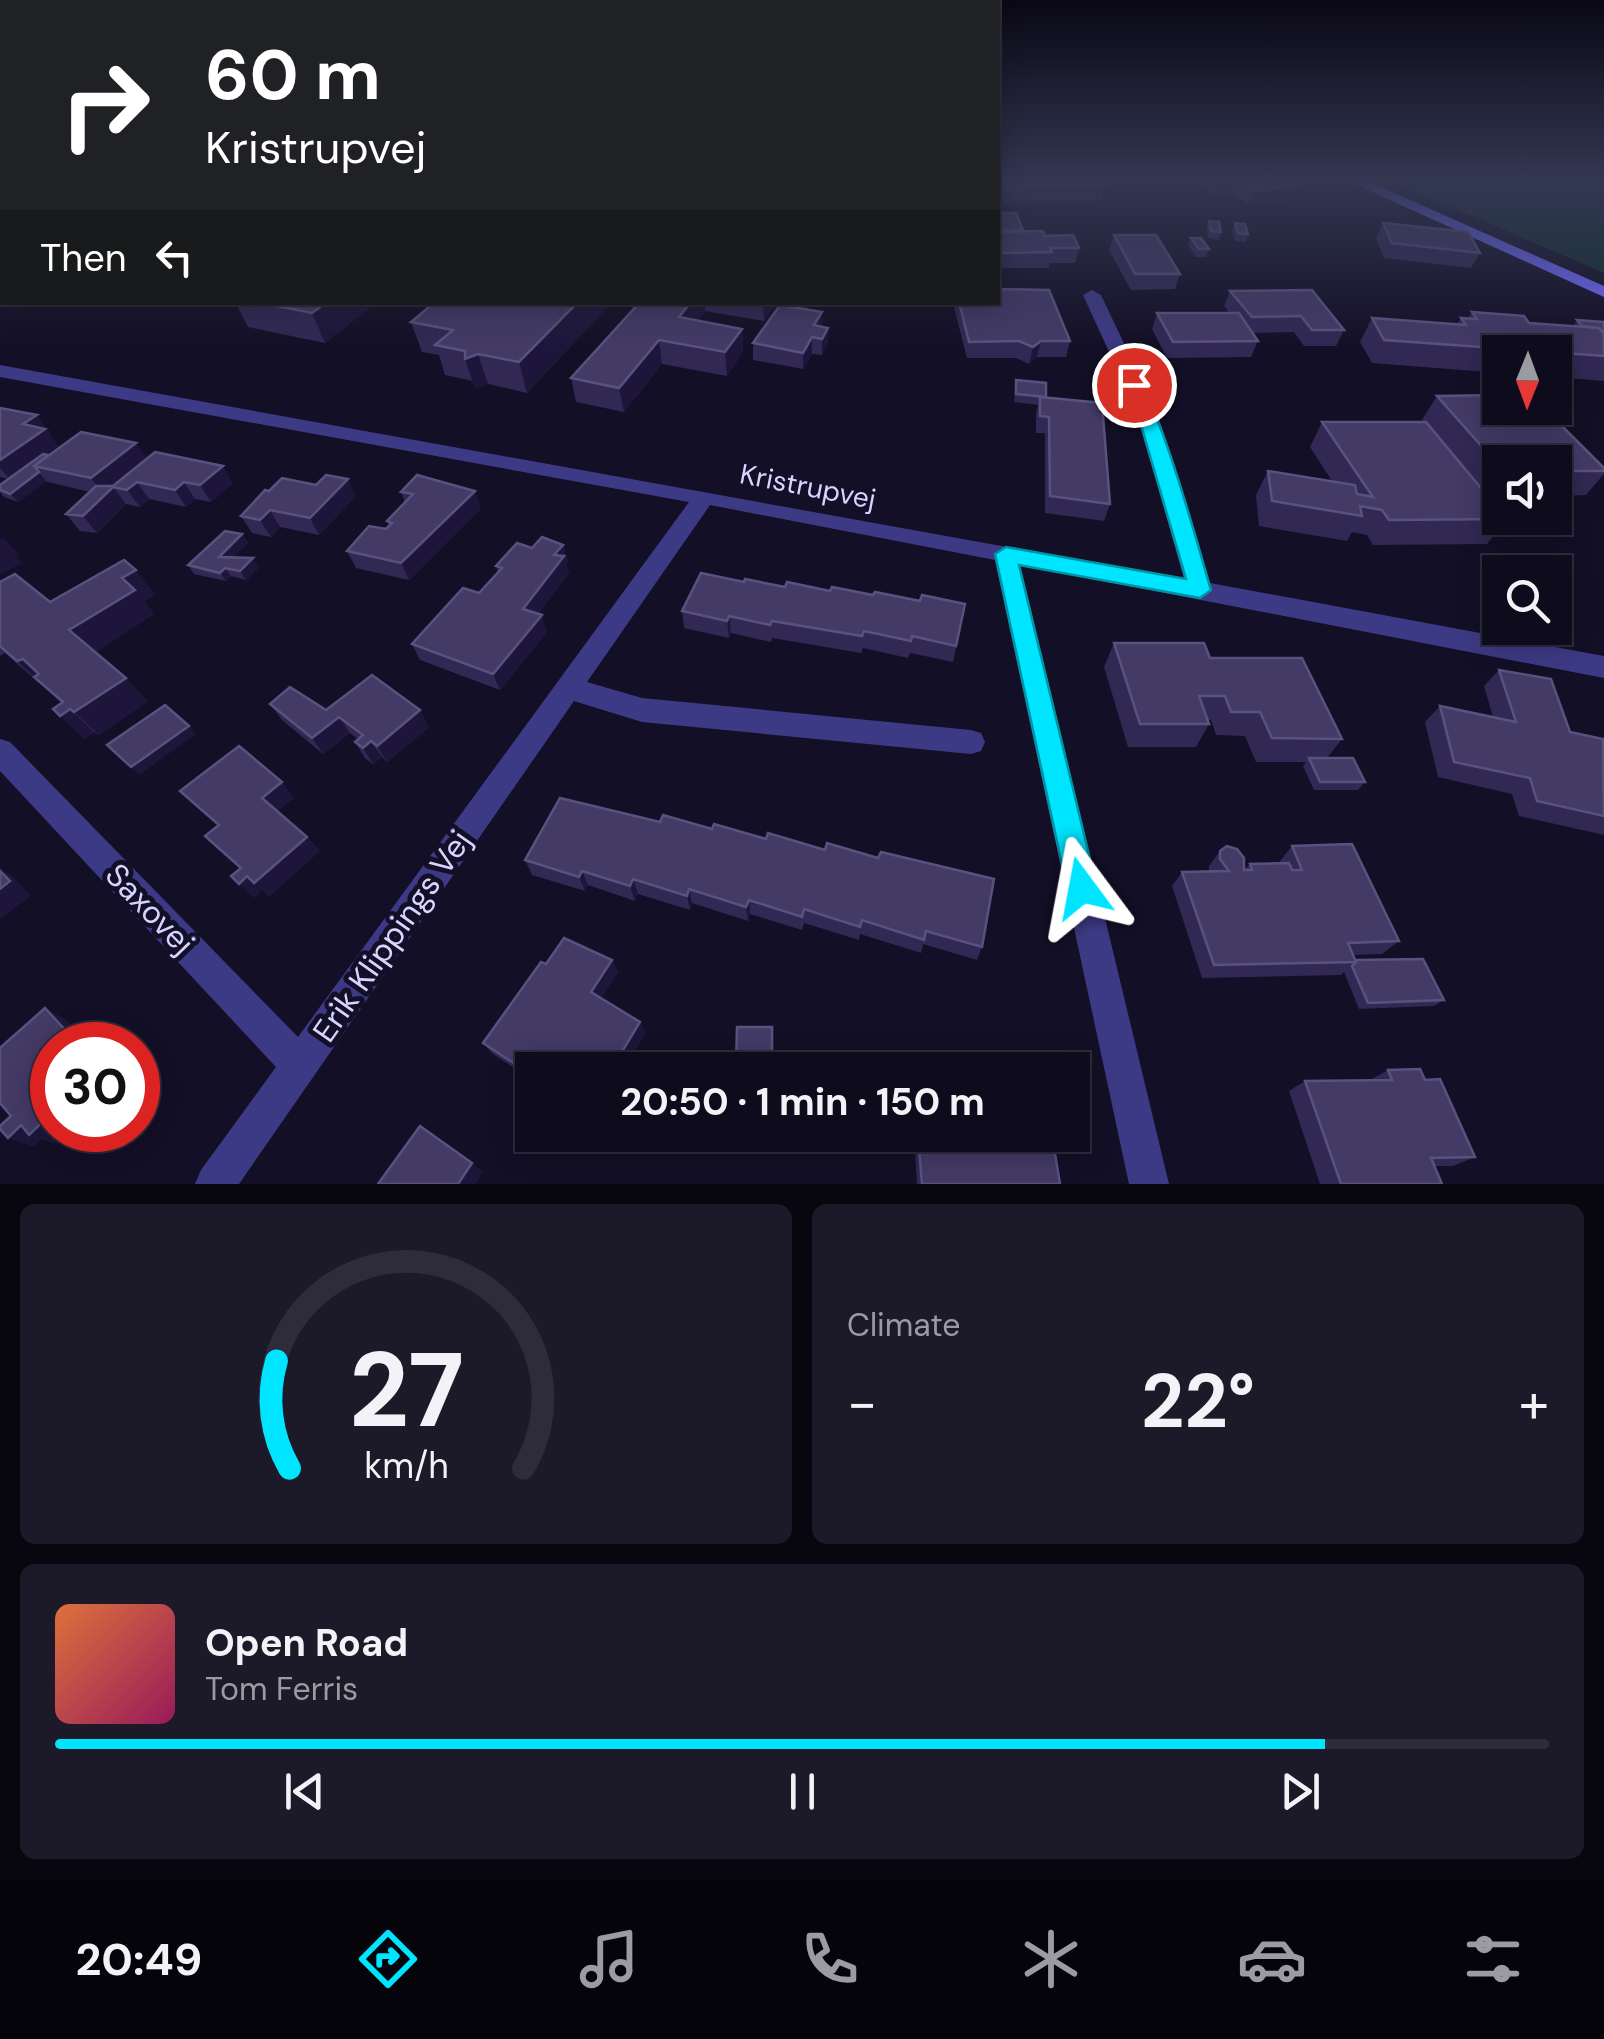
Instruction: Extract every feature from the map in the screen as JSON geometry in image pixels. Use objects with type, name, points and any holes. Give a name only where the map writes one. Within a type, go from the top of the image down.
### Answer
[{"type":"street","points":[[1477,235],[1604,292]]},
{"type":"street","points":[[1092,294],[1148,415],[1200,590]]},
{"type":"street","name":"Kristrupvej","points":[[0,371],[704,497],[1604,668]]},
{"type":"street","name":"Erik Klippings Vej","points":[[216,1184],[704,497]]},
{"type":"street","points":[[1006,554],[1150,1184]]},
{"type":"street","points":[[568,688],[642,710],[971,742]]},
{"type":"street","name":"Saxovej","points":[[0,751],[300,1066]]},
{"type":"green space","points":[[1517,235],[1604,235],[1604,273]]},
{"type":"building","points":[[1000,235],[1073,235],[1079,248],[1050,248],[1052,252],[1000,253]]},
{"type":"building","points":[[1114,235],[1156,235],[1180,274],[1135,274]]},
{"type":"building","points":[[1389,235],[1470,235],[1480,253],[1392,243]]},
{"type":"building","points":[[1191,238],[1201,238],[1209,249],[1199,249]]},
{"type":"building","points":[[1000,289],[1049,290],[1070,341],[1041,341],[1033,347],[1019,341],[969,342],[960,305],[1000,305]]},
{"type":"building","points":[[1312,290],[1344,330],[1312,330],[1301,316],[1252,317],[1230,291]]},
{"type":"building","points":[[272,305],[323,305],[312,313]]},
{"type":"building","points":[[431,305],[575,305],[519,362],[478,354],[465,359],[465,351],[435,345],[453,330],[411,322]]},
{"type":"building","points":[[637,305],[689,305],[679,317],[742,329],[725,352],[659,340],[619,388],[571,378]]},
{"type":"building","points":[[780,305],[822,312],[814,325],[828,328],[822,339],[812,337],[803,353],[753,343]]},
{"type":"building","points":[[1472,312],[1524,316],[1529,323],[1599,328],[1604,334],[1604,356],[1572,354],[1572,335],[1482,335],[1482,347],[1384,340],[1372,318],[1466,325],[1461,318],[1477,319]]},
{"type":"building","points":[[1157,313],[1239,313],[1258,341],[1173,342]]},
{"type":"building","points":[[1577,320],[1604,322],[1604,334],[1599,328],[1582,326]]},
{"type":"building","points":[[1016,380],[1046,383],[1046,397],[1016,394]]},
{"type":"building","points":[[1482,395],[1482,425],[1561,425],[1604,471],[1572,471],[1572,445],[1482,447],[1437,396]]},
{"type":"building","points":[[1040,397],[1102,403],[1110,504],[1050,496],[1049,417],[1040,416]]},
{"type":"building","points":[[0,408],[37,415],[23,424],[45,429],[0,460]]},
{"type":"building","points":[[1322,422],[1426,422],[1482,489],[1482,519],[1389,520],[1382,510],[1360,506],[1362,516],[1272,501],[1268,471],[1355,485],[1357,494],[1373,497]]},
{"type":"building","points":[[81,432],[136,443],[91,478],[34,466]]},
{"type":"building","points":[[155,452],[223,466],[200,485],[184,482],[175,490],[137,482],[127,490],[113,487],[83,516],[66,514],[96,486],[113,486]]},
{"type":"building","points":[[43,454],[48,455],[34,466],[39,472],[10,494],[0,490],[0,485]]},
{"type":"building","points":[[326,475],[348,479],[310,518],[270,510],[260,520],[241,516],[282,478],[316,485]]},
{"type":"building","points":[[417,475],[475,491],[401,563],[347,551],[369,526],[386,529],[392,523],[387,521],[413,494],[401,492]]},
{"type":"building","points":[[225,531],[242,534],[219,557],[253,558],[240,571],[225,568],[220,573],[188,565]]},
{"type":"building","points":[[542,537],[563,545],[554,555],[564,556],[523,609],[542,615],[493,674],[412,644],[463,588],[479,593],[502,568],[496,566],[517,543],[532,548]]},
{"type":"building","points":[[124,560],[136,570],[122,578],[135,590],[69,630],[126,678],[74,712],[70,709],[60,716],[53,709],[63,702],[34,677],[39,674],[0,646],[0,582],[15,574],[50,602]]},
{"type":"building","points":[[701,573],[785,587],[787,582],[920,601],[922,595],[965,604],[956,646],[912,636],[911,641],[864,631],[862,636],[729,616],[727,621],[682,611]]},
{"type":"building","points":[[1114,643],[1204,643],[1210,658],[1302,658],[1342,739],[1272,738],[1260,712],[1231,712],[1225,696],[1199,696],[1209,724],[1140,724]]},
{"type":"building","points":[[1499,670],[1551,679],[1570,732],[1603,739],[1604,816],[1537,801],[1530,778],[1454,762],[1440,706],[1516,722]]},
{"type":"building","points":[[372,675],[420,710],[377,746],[371,741],[363,748],[355,742],[363,735],[339,717],[312,738],[270,704],[290,687],[326,710]]},
{"type":"building","points":[[165,705],[189,726],[131,767],[107,745]]},
{"type":"building","points":[[239,746],[282,782],[262,798],[307,837],[254,883],[247,876],[239,884],[231,876],[241,868],[205,836],[219,825],[180,791]]},
{"type":"building","points":[[1309,758],[1353,758],[1365,782],[1320,782]]},
{"type":"building","points":[[560,798],[660,822],[663,815],[766,839],[768,833],[825,850],[827,843],[878,858],[881,852],[994,879],[982,947],[926,931],[924,940],[862,920],[860,927],[804,909],[802,917],[749,900],[746,907],[689,889],[687,896],[633,879],[630,886],[582,871],[579,877],[525,860]]},
{"type":"building","points":[[1352,844],[1399,941],[1348,943],[1356,962],[1214,965],[1182,872],[1229,871],[1220,859],[1220,851],[1227,846],[1237,849],[1244,858],[1244,870],[1252,870],[1250,864],[1289,863],[1292,870],[1302,870],[1292,846]]},
{"type":"building","points":[[0,871],[10,881],[0,889]]},
{"type":"building","points":[[564,938],[612,960],[591,992],[640,1022],[622,1052],[515,1052],[515,1064],[483,1043],[541,962],[546,964]]},
{"type":"building","points":[[1423,959],[1444,1000],[1368,1003],[1352,966],[1356,960]]},
{"type":"building","points":[[45,1008],[58,1022],[30,1022],[29,1135],[21,1125],[8,1138],[0,1129],[11,1116],[0,1103],[0,1048]]},
{"type":"building","points":[[737,1027],[772,1027],[772,1052],[736,1052]]},
{"type":"building","points":[[1420,1069],[1425,1080],[1440,1079],[1475,1157],[1431,1158],[1442,1184],[1341,1184],[1305,1081],[1392,1080],[1388,1070]]},
{"type":"building","points":[[420,1126],[472,1163],[458,1184],[378,1184]]},
{"type":"building","points":[[919,1152],[1055,1152],[1060,1184],[922,1184]]},
{"type":"route","points":[[1082,888],[1006,554],[1200,590],[1148,415],[1134,385]]}]
